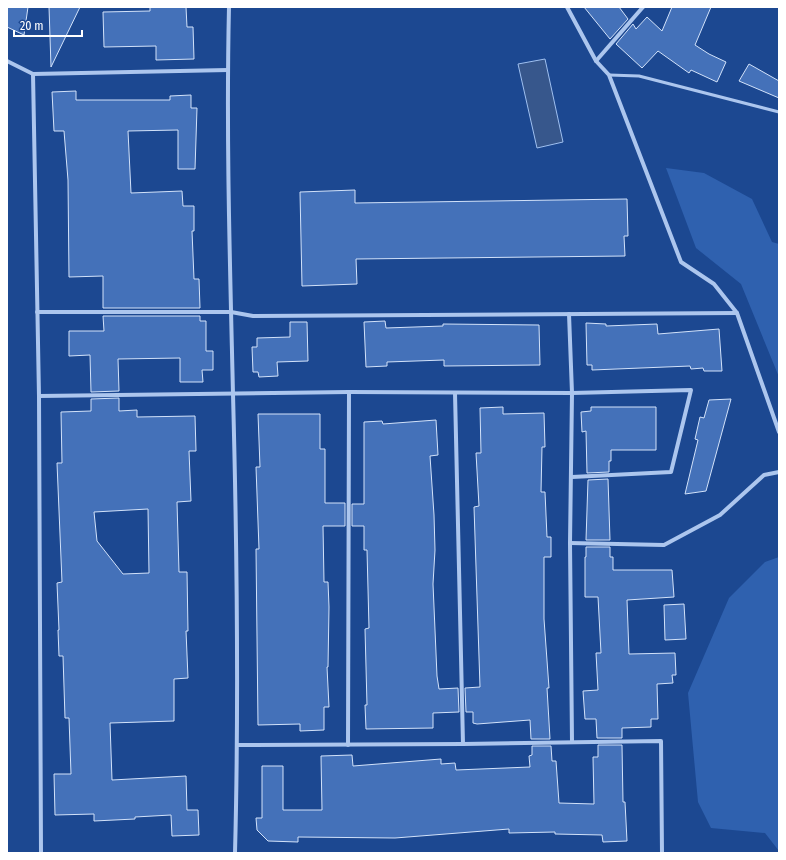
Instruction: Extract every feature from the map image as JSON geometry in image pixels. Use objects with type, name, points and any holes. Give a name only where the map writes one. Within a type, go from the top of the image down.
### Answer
[{"type":"street","points":[[229,7],[228,70],[238,745],[235,853]]},
{"type":"street","points":[[567,7],[596,61],[609,75],[681,262],[714,284],[737,313],[779,432]]},
{"type":"street","points":[[596,61],[644,7]]},
{"type":"street","points":[[7,61],[33,74],[228,70]]},
{"type":"street","points":[[33,74],[39,396],[41,853]]},
{"type":"street","points":[[37,312],[231,312],[253,316],[737,313]]},
{"type":"street","points":[[569,314],[572,393],[570,543],[572,742]]},
{"type":"street","points":[[39,396],[349,392],[572,393],[691,390],[671,472],[572,477]]},
{"type":"street","points":[[348,745],[349,392]]},
{"type":"street","points":[[455,393],[463,744]]},
{"type":"street","points":[[570,543],[664,545],[720,515],[764,475],[779,472]]},
{"type":"street","points":[[238,745],[661,741],[662,853]]},
{"type":"lane","points":[[609,75],[639,76],[779,112]]},
{"type":"shaded area","points":[[545,59],[563,142],[537,148],[518,64]]},
{"type":"shaded area","points":[[666,168],[704,173],[752,199],[772,242],[779,244],[779,377],[741,284],[696,248]]},
{"type":"shaded area","points":[[779,557],[779,851],[765,833],[711,828],[698,802],[688,693],[729,598],[765,562]]},
{"type":"building","points":[[7,7],[28,7],[24,35],[7,27]]},
{"type":"building","points":[[49,7],[80,7],[51,67]]},
{"type":"building","points":[[150,7],[186,7],[187,27],[193,27],[194,59],[156,60],[156,46],[104,47],[103,12],[150,11]]},
{"type":"building","points":[[584,7],[619,7],[628,19],[610,39]]},
{"type":"building","points":[[672,7],[711,7],[695,45],[726,62],[717,82],[691,70],[689,73],[658,51],[642,68],[616,44],[633,24],[636,29],[647,17],[662,31]]},
{"type":"building","points":[[749,64],[779,81],[779,98],[739,81]]},
{"type":"building","points":[[76,91],[76,100],[170,100],[170,96],[191,95],[191,108],[197,108],[195,169],[178,169],[178,130],[128,131],[131,193],[182,191],[183,206],[194,206],[194,231],[192,231],[194,279],[199,279],[200,308],[103,308],[103,276],[69,277],[68,180],[64,131],[54,131],[52,92]]},
{"type":"building","points":[[355,190],[355,203],[627,199],[628,236],[624,236],[625,256],[356,259],[357,284],[302,286],[300,192]]},
{"type":"building","points":[[103,316],[200,316],[200,321],[206,321],[206,351],[213,351],[213,370],[202,370],[203,382],[180,382],[180,358],[118,359],[119,391],[91,392],[90,355],[69,356],[69,331],[104,331]]},
{"type":"building","points":[[385,321],[386,328],[443,326],[443,324],[539,325],[540,365],[444,366],[444,360],[387,362],[387,366],[366,367],[364,322]]},
{"type":"building","points":[[290,322],[307,322],[308,361],[277,362],[278,376],[259,377],[258,372],[253,372],[252,347],[257,347],[257,338],[290,337]]},
{"type":"building","points":[[586,323],[606,324],[606,326],[657,324],[658,334],[719,329],[722,371],[704,371],[703,368],[691,369],[690,366],[592,370],[592,365],[587,365]]},
{"type":"building","points":[[119,398],[119,411],[137,410],[137,417],[195,416],[196,451],[189,451],[191,501],[177,502],[179,572],[187,572],[188,631],[186,631],[188,678],[174,679],[174,721],[110,723],[112,780],[186,776],[187,810],[198,810],[199,835],[172,836],[171,815],[94,821],[94,814],[55,815],[54,774],[71,774],[69,718],[65,718],[63,656],[59,656],[58,630],[57,583],[62,582],[57,463],[62,463],[61,412],[91,411],[91,399]],"holes":[[[148,509],[149,573],[123,574],[97,541],[94,512]]]},
{"type":"building","points":[[731,399],[706,491],[685,494],[698,440],[695,439],[700,417],[704,418],[709,400]]},
{"type":"building","points":[[503,407],[503,414],[544,413],[545,447],[542,447],[541,492],[545,492],[547,537],[551,537],[551,557],[544,557],[544,619],[549,688],[547,688],[550,739],[531,739],[530,720],[477,724],[473,723],[473,712],[466,712],[465,688],[480,687],[474,507],[479,506],[476,453],[481,453],[480,408]]},
{"type":"building","points":[[591,407],[656,407],[656,450],[611,450],[609,472],[587,473],[586,431],[582,432],[581,412],[591,411]]},
{"type":"building","points":[[258,414],[320,414],[320,449],[325,449],[325,503],[345,503],[345,526],[323,526],[324,582],[328,582],[329,607],[327,667],[329,707],[324,707],[324,730],[300,731],[300,724],[258,725],[256,549],[259,549],[256,467],[260,467]]},
{"type":"building","points":[[436,420],[438,455],[430,456],[434,515],[435,550],[433,584],[437,676],[439,689],[458,688],[459,712],[433,713],[433,728],[366,729],[365,705],[367,705],[365,629],[369,628],[367,550],[364,550],[364,526],[352,526],[352,504],[364,504],[364,422],[382,421],[383,424]]},
{"type":"building","points":[[608,479],[610,540],[586,540],[588,480]]},
{"type":"building","points":[[586,547],[610,547],[610,557],[613,557],[613,570],[672,570],[674,597],[627,600],[629,654],[675,653],[676,675],[672,675],[673,683],[657,684],[658,719],[651,719],[651,727],[622,728],[622,738],[597,738],[596,719],[585,719],[583,691],[598,690],[596,653],[601,653],[598,597],[585,597]]},
{"type":"building","points":[[684,604],[686,639],[665,640],[664,605]]},
{"type":"building","points":[[598,745],[622,745],[623,802],[625,802],[627,841],[603,842],[602,835],[555,834],[555,832],[509,833],[509,829],[395,838],[298,837],[298,842],[268,841],[257,830],[256,818],[262,818],[262,766],[283,766],[283,810],[322,810],[321,756],[352,755],[353,766],[441,759],[441,764],[455,763],[456,770],[530,767],[529,756],[532,755],[532,746],[551,746],[552,761],[556,761],[559,803],[594,804],[593,757],[598,757]]}]
